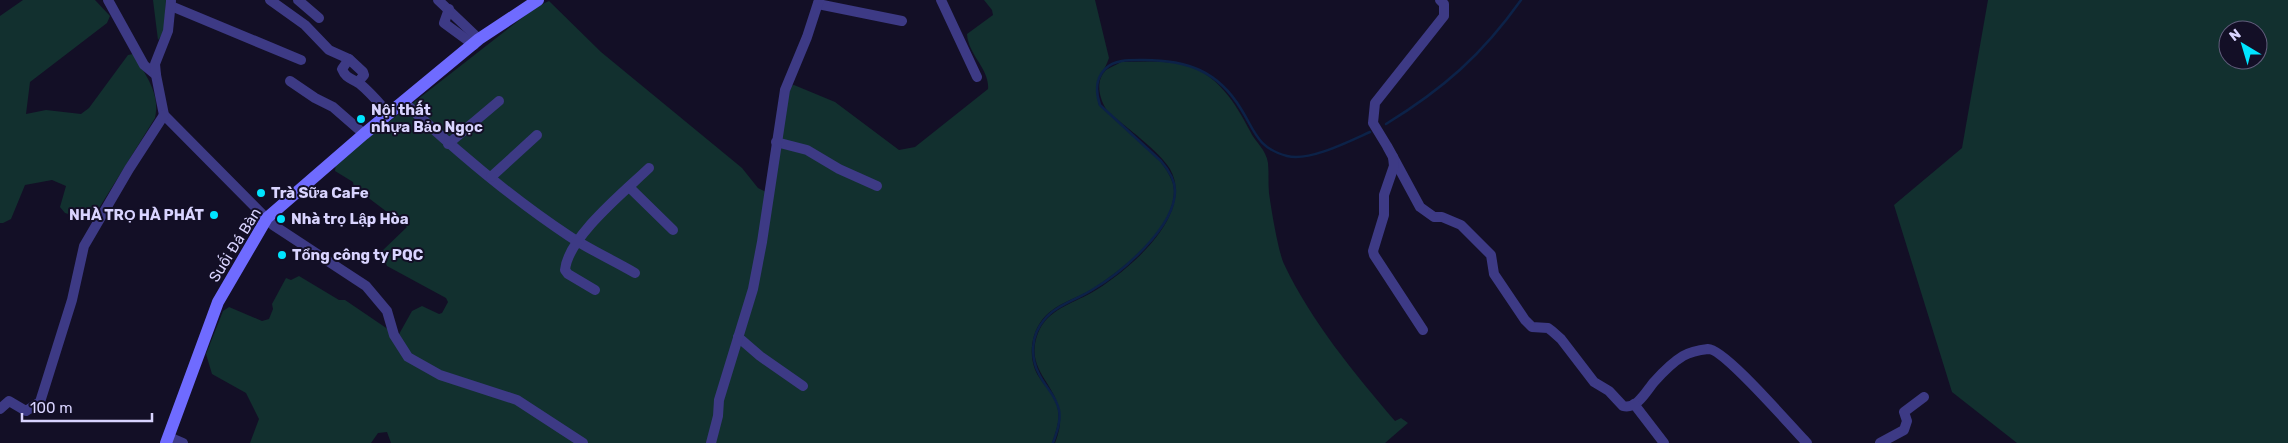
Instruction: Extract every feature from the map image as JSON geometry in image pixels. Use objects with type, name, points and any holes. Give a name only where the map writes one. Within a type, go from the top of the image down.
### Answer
[{"type":"street","points":[[108,0],[144,65],[156,75]]},
{"type":"street","points":[[270,0],[305,25],[329,50],[349,59],[363,72],[364,75],[358,82],[389,114]]},
{"type":"street","points":[[298,0],[319,18]]},
{"type":"street","points":[[438,0],[449,9],[444,23],[477,42]]},
{"type":"street","name":"Suối Đá Bàn","points":[[167,440],[218,302],[267,218],[364,134],[477,42],[538,0]]},
{"type":"street","points":[[940,0],[977,77]]},
{"type":"street","points":[[1440,0],[1444,4],[1444,16],[1375,103],[1373,123],[1420,207],[1434,217],[1442,217],[1461,225],[1489,252],[1494,274],[1525,320],[1532,327],[1548,328],[1552,331],[1561,339],[1594,382],[1609,391],[1626,408],[1634,404],[1654,382],[1682,357],[1693,352],[1715,350],[1776,409],[1807,443]]},
{"type":"street","points":[[710,443],[718,416],[719,400],[753,289],[762,242],[784,90],[807,37],[818,2],[902,21]]},
{"type":"street","points":[[301,60],[171,3],[168,31],[155,64],[164,115],[273,225],[366,286],[388,311],[400,346],[408,357],[419,365],[440,375],[517,400],[538,412],[582,443]]},
{"type":"street","points":[[290,81],[315,98],[333,107],[364,134]]},
{"type":"street","points":[[448,144],[499,101]]},
{"type":"street","points":[[404,102],[448,144],[534,212],[578,241],[635,272]]},
{"type":"street","points":[[0,409],[4,399],[26,410],[40,402],[72,300],[84,246],[129,169],[164,115]]},
{"type":"street","points":[[491,177],[536,135]]},
{"type":"street","points":[[776,142],[807,150],[839,169],[877,186]]},
{"type":"street","points":[[1393,157],[1394,166],[1384,195],[1384,215],[1373,251],[1381,268],[1423,330]]},
{"type":"street","points":[[595,290],[565,270],[566,264],[578,241],[591,224],[649,168]]},
{"type":"street","points":[[629,187],[673,230]]},
{"type":"street","points":[[738,337],[760,356],[803,386]]},
{"type":"street","points":[[1880,443],[1904,430],[1907,421],[1904,412],[1924,397]]},
{"type":"street","points":[[1634,404],[1664,443]]},
{"type":"street","points":[[167,440],[183,443]]},
{"type":"green space","points":[[23,0],[95,0],[110,16],[107,23],[30,82],[26,114],[46,110],[81,114],[89,108],[128,55],[133,54],[154,92],[156,101],[155,118],[91,221],[65,213],[60,207],[66,186],[52,180],[25,185],[11,219],[0,223],[0,16]]},
{"type":"green space","points":[[153,0],[166,0],[164,32],[158,40]]},
{"type":"green space","points":[[984,0],[1095,0],[1109,58],[1099,80],[1097,97],[1099,105],[1160,161],[1174,187],[1172,205],[1166,220],[1145,247],[1119,270],[1094,288],[1053,309],[1038,326],[1032,348],[1033,363],[1039,377],[1055,401],[1058,410],[1058,422],[1052,443],[391,443],[387,432],[378,433],[371,443],[250,443],[259,419],[246,393],[212,374],[206,354],[223,311],[229,307],[262,321],[269,319],[273,309],[272,304],[286,278],[291,280],[299,276],[339,300],[345,300],[398,336],[412,311],[422,306],[439,314],[442,313],[448,302],[446,298],[387,266],[381,252],[407,227],[354,187],[353,182],[335,171],[336,163],[536,7],[549,1],[601,52],[742,168],[758,188],[772,195],[789,86],[794,85],[835,102],[899,150],[915,147],[988,89],[986,75],[971,49],[967,34],[993,15],[992,10]]},
{"type":"green space","points":[[1988,0],[2288,0],[2288,443],[2017,443],[1952,392],[1894,205],[1962,148]]},
{"type":"green space","points":[[1121,62],[1161,62],[1185,65],[1207,75],[1232,100],[1267,158],[1269,193],[1277,240],[1284,264],[1295,285],[1320,326],[1364,384],[1395,421],[1401,418],[1408,423],[1385,443],[1055,443],[1060,424],[1059,409],[1055,396],[1036,362],[1034,349],[1042,325],[1053,313],[1091,293],[1122,272],[1153,241],[1166,223],[1174,205],[1176,187],[1170,169],[1150,147],[1108,112],[1101,97],[1099,86],[1102,75],[1106,70]]},
{"type":"waterway","points":[[1386,124],[1426,98],[1460,70],[1491,38],[1521,0]]},
{"type":"waterway","points":[[1053,443],[1059,422],[1059,410],[1036,367],[1033,353],[1036,332],[1054,310],[1086,294],[1104,282],[1117,273],[1144,248],[1166,220],[1173,205],[1175,191],[1171,175],[1161,161],[1100,105],[1097,86],[1099,77],[1105,69],[1113,63],[1144,60],[1174,62],[1200,70],[1222,85],[1232,96],[1263,143],[1277,153],[1287,156],[1296,157],[1318,153],[1370,132]]},
{"type":"place","name":"Nội thất nhựa Bảo Ngọc","points":[[361,119]]},
{"type":"place","name":"Trà Sữa CaFe","points":[[261,193]]},
{"type":"place","name":"NHÀ TRỌ HÀ PHÁT","points":[[214,215]]},
{"type":"place","name":"Nhà trọ Lập Hòa","points":[[281,219]]},
{"type":"place","name":"Tổng công ty PQC","points":[[282,255]]}]
